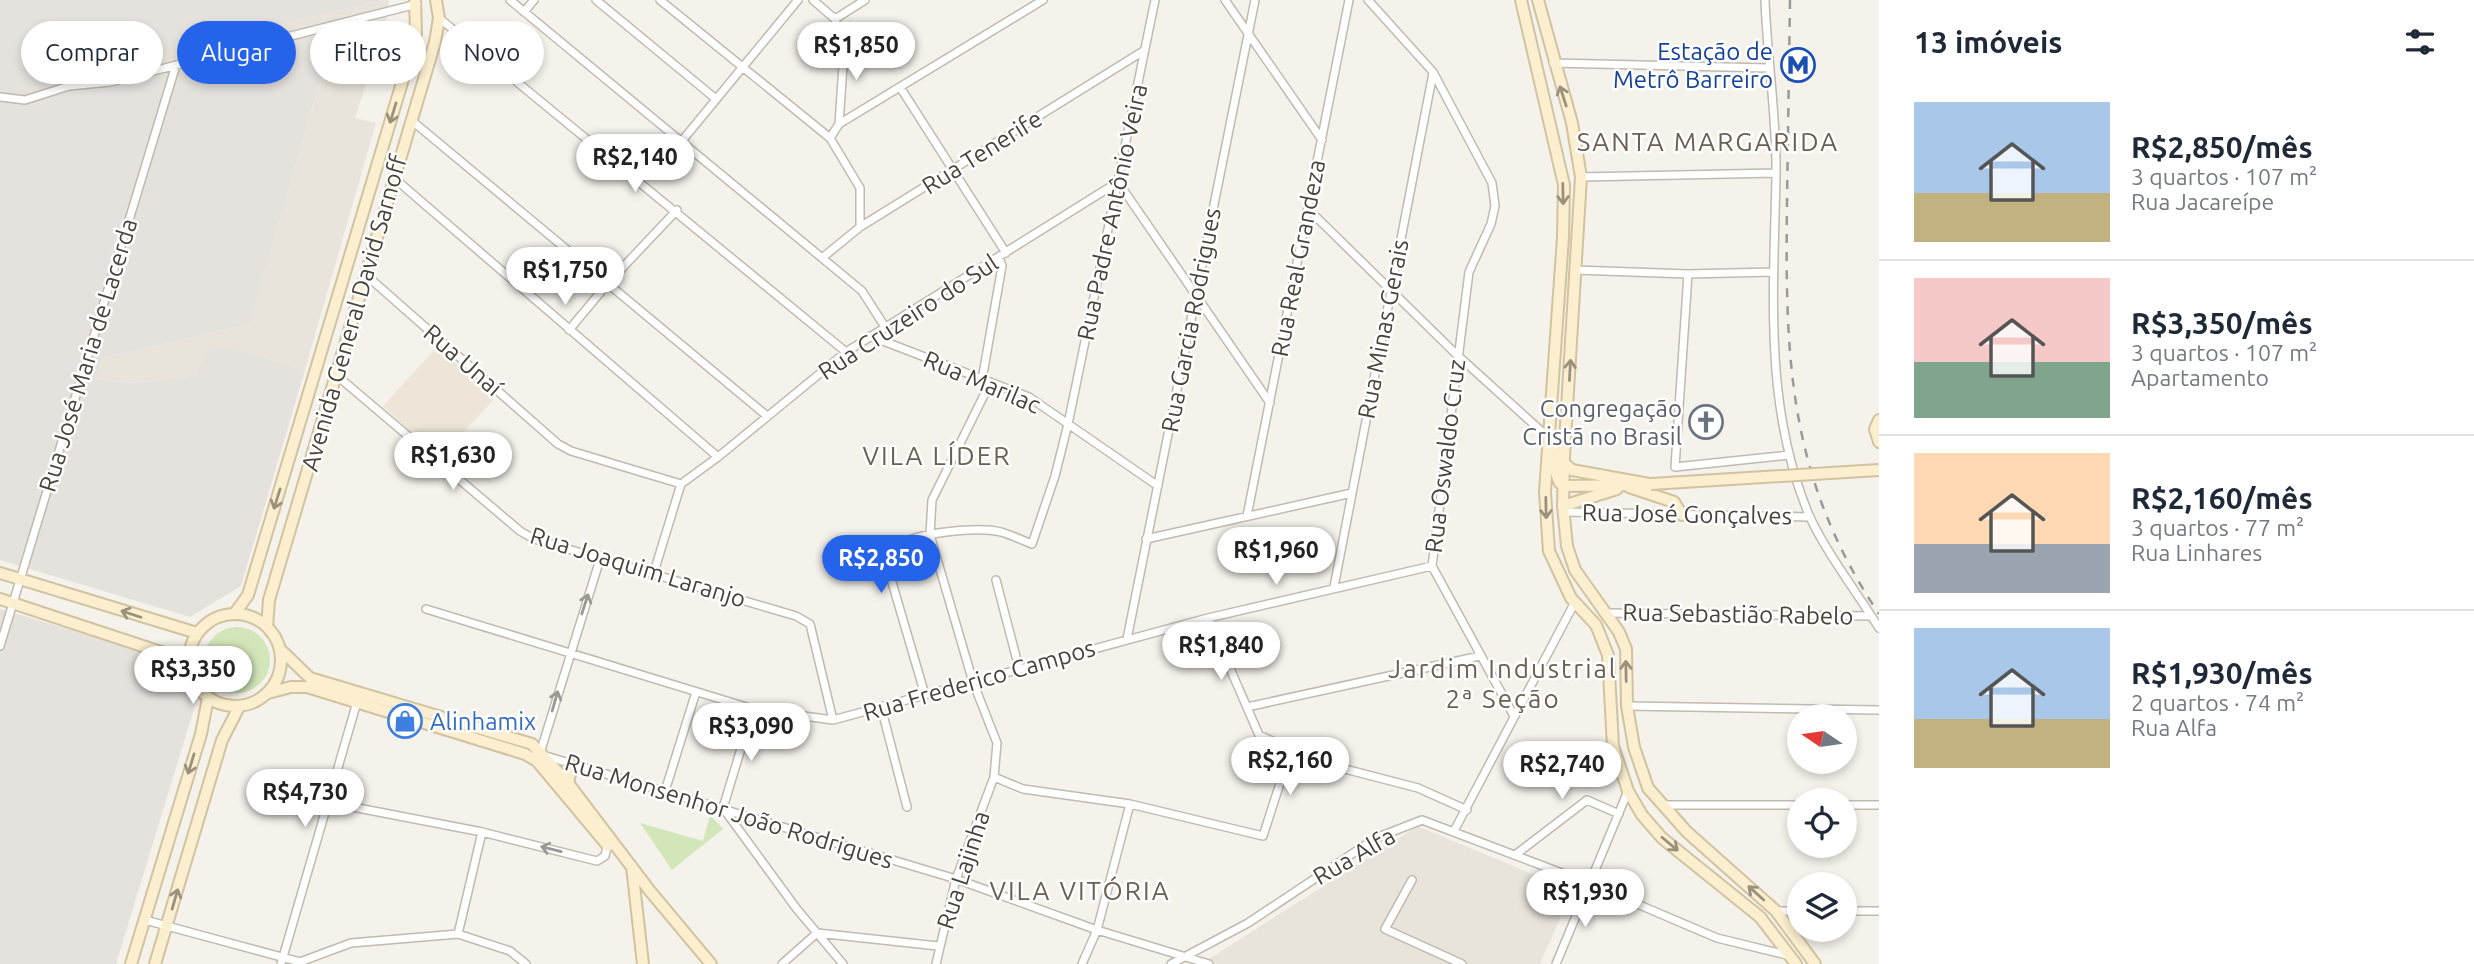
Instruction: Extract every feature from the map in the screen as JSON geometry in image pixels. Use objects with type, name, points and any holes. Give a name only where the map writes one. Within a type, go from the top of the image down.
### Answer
[{"type":"street","name":"Avenida General David Sarnoff","points":[[267,627],[270,600],[439,18],[436,0]]},
{"type":"street","points":[[510,0],[862,291],[885,327]]},
{"type":"street","points":[[524,12],[534,0]]},
{"type":"street","points":[[596,0],[716,99]]},
{"type":"street","points":[[660,0],[830,138],[860,188],[860,227]]},
{"type":"street","points":[[681,142],[798,0]]},
{"type":"street","points":[[813,0],[835,19],[844,51],[839,124]]},
{"type":"street","points":[[835,19],[865,0]]},
{"type":"street","points":[[830,138],[839,124],[1043,0]]},
{"type":"street","name":"Rua Padre Antônio Veira","points":[[930,535],[1001,532],[1031,544],[1055,476],[1068,424],[1155,0]]},
{"type":"street","points":[[1225,0],[1322,140]]},
{"type":"street","name":"Rua Garcia Rodrigues","points":[[1127,639],[1255,0]]},
{"type":"street","name":"Rua Real Grandeza","points":[[1247,516],[1349,0]]},
{"type":"street","points":[[1368,0],[1433,72]]},
{"type":"street","points":[[1538,0],[1553,63],[1572,123],[1581,177],[1564,463],[1567,546],[1575,570],[1619,632],[1626,649],[1627,706],[1637,757],[1648,788],[1661,805],[1776,911],[1815,964]]},
{"type":"street","points":[[1765,0],[1776,173],[1772,272],[1773,354],[1789,454],[1810,517],[1879,628]]},
{"type":"street","name":"Avenida General David Sarnoff","points":[[416,2],[418,21]]},
{"type":"street","points":[[0,97],[26,100],[69,86],[110,82],[416,2]]},
{"type":"street","points":[[1520,3],[1564,185],[1545,492],[1549,551],[1575,602],[1596,625],[1608,655],[1613,746],[1628,791],[1643,816],[1662,838],[1760,917],[1794,960]]},
{"type":"street","points":[[426,24],[430,25],[439,18],[677,210],[846,352]]},
{"type":"street","name":"Rua Tenerife","points":[[822,258],[860,227],[1145,50]]},
{"type":"street","points":[[1553,63],[1768,68]]},
{"type":"street","name":"Rua José Maria de Lacerda","points":[[0,646],[176,65]]},
{"type":"street","name":"Rua Oswaldo Cruz","points":[[1433,72],[1492,183],[1495,205],[1492,224],[1469,272],[1456,354],[1432,566],[1514,716]]},
{"type":"street","name":"Rua Minas Gerais","points":[[1334,587],[1433,72]]},
{"type":"street","name":"Avenida General David Sarnoff","points":[[235,613],[248,595],[399,84]]},
{"type":"street","points":[[900,87],[955,169],[1002,255],[982,380]]},
{"type":"street","points":[[411,120],[767,416]]},
{"type":"street","points":[[1581,177],[1776,173]]},
{"type":"street","points":[[394,178],[718,457]]},
{"type":"street","points":[[1118,182],[1269,403]]},
{"type":"street","name":"Rua Cruzeiro do Sul","points":[[681,484],[870,335],[1118,182]]},
{"type":"street","points":[[1308,209],[1456,354],[1550,440],[1556,450],[1557,480],[1564,486],[1624,486],[1879,470]]},
{"type":"street","points":[[569,330],[608,282],[677,210]]},
{"type":"street","points":[[1575,270],[1688,274],[1772,272]]},
{"type":"street","points":[[1688,274],[1675,467],[1789,454]]},
{"type":"street","name":"Rua Unaí","points":[[366,275],[558,444],[571,451],[681,484]]},
{"type":"street","name":"Rua Marilac","points":[[870,335],[1029,397],[1158,486]]},
{"type":"street","name":"Rua Joaquim Laranjo","points":[[335,374],[520,531],[534,539],[654,572],[796,616],[810,624],[833,720]]},
{"type":"street","name":"Rua Lajinha","points":[[936,964],[938,946],[956,879],[994,777],[996,743],[973,682],[930,535],[932,500],[990,383]]},
{"type":"street","points":[[1879,420],[1875,429],[1879,442]]},
{"type":"street","points":[[1564,463],[1572,470],[1650,484]]},
{"type":"street","points":[[654,572],[681,484]]},
{"type":"street","points":[[1564,509],[1624,486],[1674,502],[1682,515]]},
{"type":"street","points":[[1146,539],[1352,493]]},
{"type":"street","name":"Rua José Gonçalves","points":[[1564,509],[1682,515],[1810,517]]},
{"type":"street","points":[[925,695],[889,572],[894,547],[913,537],[930,535]]},
{"type":"street","points":[[541,756],[570,652],[601,556]]},
{"type":"street","name":"Rua Frederico Campos","points":[[426,609],[753,709],[833,720],[1208,618],[1432,566]]},
{"type":"street","points":[[0,573],[197,633]]},
{"type":"street","points":[[996,580],[1019,668]]},
{"type":"street","points":[[0,599],[188,661]]},
{"type":"street","points":[[1454,831],[1575,602]]},
{"type":"street","points":[[235,613],[253,617],[267,627],[282,651],[277,679],[268,693],[250,704],[221,705],[196,687],[188,661],[190,648],[197,633],[209,621],[235,613]]},
{"type":"street","name":"Rua Sebastião Rabelo","points":[[1604,613],[1871,615]]},
{"type":"street","points":[[1208,618],[1259,735],[1344,770],[1418,788],[1467,810]]},
{"type":"street","name":"Rua Monsenhor João Rodrigues","points":[[282,651],[310,678],[533,744],[541,756]]},
{"type":"street","points":[[1247,707],[1480,656]]},
{"type":"street","name":"Rua Monsenhor João Rodrigues","points":[[268,693],[291,687],[307,688],[357,702],[525,754],[541,756],[665,791],[956,879],[1097,930],[1209,964]]},
{"type":"street","points":[[665,791],[696,692]]},
{"type":"street","points":[[131,964],[201,734],[208,698]]},
{"type":"street","points":[[282,962],[357,702]]},
{"type":"street","points":[[155,964],[222,740],[239,706]]},
{"type":"street","points":[[1627,706],[1879,710]]},
{"type":"street","points":[[881,707],[907,807]]},
{"type":"street","points":[[753,709],[723,808],[843,964]]},
{"type":"street","points":[[994,777],[1023,789],[1130,804],[1263,836],[1291,749]]},
{"type":"street","points":[[541,756],[568,783],[632,873],[643,964]]},
{"type":"street","points":[[541,756],[607,846],[650,891],[711,964]]},
{"type":"street","points":[[568,783],[571,770],[578,766]]},
{"type":"street","points":[[1556,964],[1628,791]]},
{"type":"street","points":[[1515,855],[1587,800],[1619,814]]},
{"type":"street","points":[[327,802],[482,832],[597,861],[605,856],[607,846]]},
{"type":"street","points":[[1082,964],[1097,930],[1130,804]]},
{"type":"street","points":[[1661,805],[1787,805]]},
{"type":"street","points":[[1857,805],[1879,805]]},
{"type":"street","name":"Rua Alfa","points":[[1171,964],[1248,923],[1376,838],[1422,820],[1588,883],[1717,938],[1794,960]]},
{"type":"street","points":[[458,934],[482,832]]},
{"type":"street","points":[[1412,880],[1385,929],[1462,964]]},
{"type":"street","points":[[1776,911],[1787,911]]},
{"type":"street","points":[[1857,911],[1879,911]]},
{"type":"street","points":[[145,920],[282,962],[311,960],[351,943],[458,934],[510,951],[526,964]]},
{"type":"street","points":[[782,964],[817,933],[938,946]]},
{"type":"shaded area","points":[[0,0],[382,0],[294,21],[177,21],[177,49],[163,52],[163,21],[21,21],[21,84],[163,84],[163,72],[177,69],[177,84],[296,84],[296,44],[310,41],[310,84],[319,84],[250,324],[103,358],[97,379],[133,383],[197,375],[206,351],[226,346],[305,370],[241,586],[190,617],[0,560]]},
{"type":"shaded area","points":[[389,0],[386,21],[310,21],[310,42],[296,45],[296,21],[292,21]]},
{"type":"shaded area","points":[[177,48],[177,70],[163,73],[163,51]]},
{"type":"shaded area","points":[[319,84],[366,84],[355,118],[376,123],[305,370],[226,346],[197,375],[133,383],[97,379],[103,358],[250,324]]},
{"type":"shaded area","points":[[438,346],[494,399],[439,458],[383,406]]},
{"type":"shaded area","points":[[0,609],[180,662],[197,699],[116,964],[0,964]]},
{"type":"shaded area","points":[[1418,826],[1572,891],[1540,964],[1201,964]]},
{"type":"green space","points":[[237,627],[250,630],[260,637],[267,647],[270,660],[267,673],[260,683],[250,690],[237,693],[224,690],[214,683],[207,673],[204,660],[207,647],[214,637],[224,630]]},
{"type":"green space","points":[[710,815],[723,829],[672,870],[640,823],[703,841]]},
{"type":"railway","points":[[1790,0],[1788,313],[1798,416],[1809,465],[1826,514],[1849,564],[1879,614]]},
{"type":"place","name":"Estação de Metrô Barreiro","points":[[1798,65]]},
{"type":"place","name":"Congregação Cristã no Brasil","points":[[1706,422]]},
{"type":"place","name":"Alinhamix","points":[[405,721]]},
{"type":"district","name":"SANTA MARGARIDA","points":[[1708,141]]},
{"type":"district","name":"VILA LÍDER","points":[[937,455]]},
{"type":"district","name":"Jardim Industrial 2ª Seção","points":[[1503,683]]},
{"type":"district","name":"VILA VITÓRIA","points":[[1080,890]]}]
